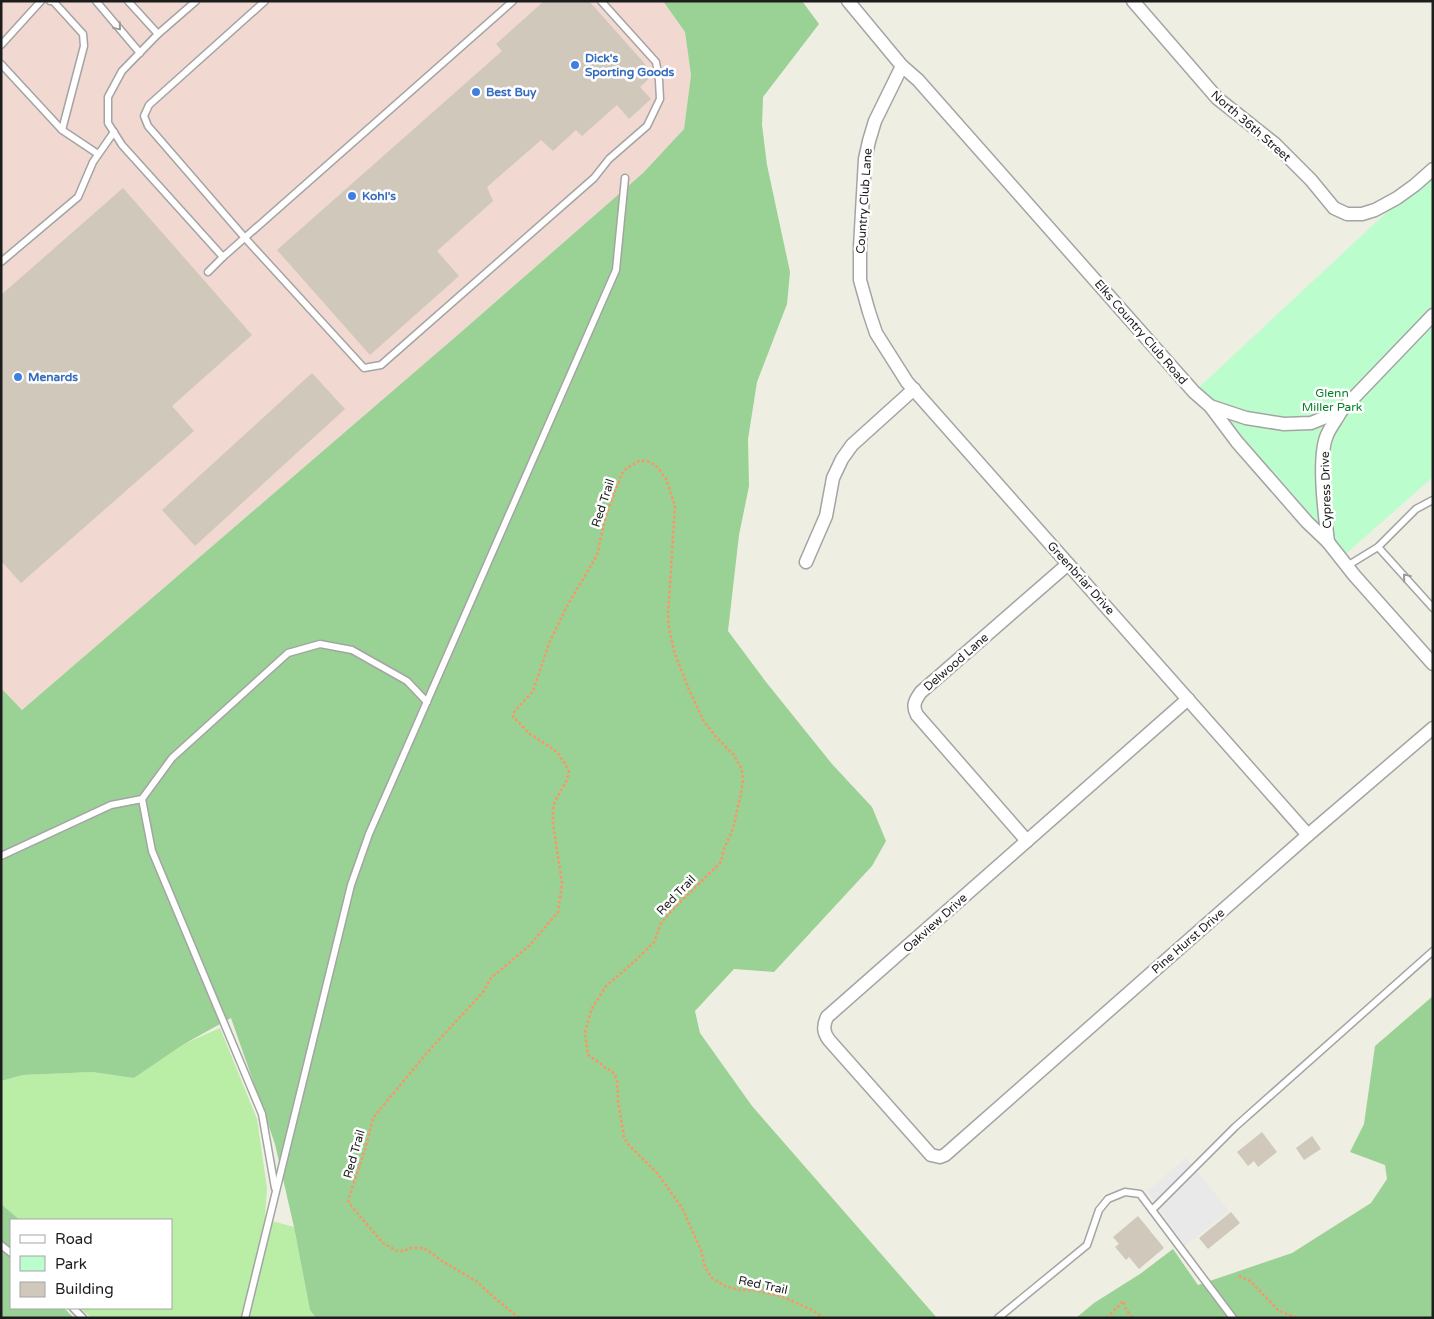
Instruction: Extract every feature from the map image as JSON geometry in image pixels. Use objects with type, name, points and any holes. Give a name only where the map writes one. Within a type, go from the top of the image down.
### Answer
[{"type":"street","name":"Elks Country Club Road","points":[[848,1],[902,66],[918,80],[1194,392],[1210,406],[1237,442],[1307,522],[1328,542],[1346,566],[1432,663]]},
{"type":"street","name":"North 36th Street","points":[[1133,1],[1217,98],[1275,144],[1311,180],[1334,208],[1347,214],[1362,214],[1375,210],[1403,194],[1433,169]]},
{"type":"street","name":"Country Club Lane","points":[[868,312],[860,280],[865,159],[868,141],[875,121],[902,66]]},
{"type":"street","name":"Greenbriar Drive","points":[[868,312],[876,333],[907,382],[1308,835]]},
{"type":"street","points":[[1210,406],[1246,418],[1284,424],[1311,423],[1341,411],[1433,315]]},
{"type":"street","points":[[806,562],[826,516],[833,478],[842,459],[852,445],[914,390]]},
{"type":"street","name":"Cypress Drive","points":[[1328,542],[1323,453],[1327,435],[1341,411]]},
{"type":"street","name":"Delwood Lane","points":[[1027,841],[917,715],[914,706],[916,698],[921,692],[1068,564]]},
{"type":"street","name":"Oakview Drive","points":[[945,1155],[940,1157],[930,1156],[829,1040],[825,1035],[824,1023],[827,1017],[1188,699]]},
{"type":"street","name":"Pine Hurst Drive","points":[[945,1155],[1308,835],[1433,728]]},
{"type":"lane","points":[[1,45],[41,1]]},
{"type":"lane","points":[[50,1],[83,34],[84,46],[62,130]]},
{"type":"lane","points":[[96,1],[140,53]]},
{"type":"lane","points":[[128,1],[158,34]]},
{"type":"lane","points":[[196,1],[158,34],[122,71],[108,97],[108,122],[122,145],[223,256]]},
{"type":"lane","points":[[265,1],[149,105],[144,116],[148,126],[245,238],[364,368],[382,365],[594,178],[609,160],[646,126],[660,99],[656,62],[601,1]]},
{"type":"lane","points":[[208,272],[223,256],[513,1]]},
{"type":"lane","points":[[1,64],[62,130],[98,154]]},
{"type":"lane","points":[[1,262],[78,197],[93,162],[114,132]]},
{"type":"lane","points":[[245,1318],[350,885],[369,834],[616,270],[625,178]]},
{"type":"lane","points":[[1346,566],[1378,546],[1416,509],[1433,500]]},
{"type":"lane","points":[[1378,546],[1433,608]]},
{"type":"lane","points":[[1,856],[111,805],[142,799],[172,758],[288,653],[320,644],[352,650],[407,681],[427,702]]},
{"type":"lane","points":[[142,799],[152,851],[262,1114],[276,1191]]},
{"type":"lane","points":[[1152,1210],[1235,1127],[1433,950]]},
{"type":"lane","points":[[998,1318],[1087,1245],[1098,1210],[1108,1199],[1125,1192],[1140,1194],[1233,1318]]},
{"type":"lane","points":[[74,1309],[83,1318]]},
{"type":"path","name":"Red Trail","points":[[519,1318],[476,1281],[442,1261],[428,1250],[410,1248],[397,1252],[383,1243],[348,1200],[365,1150],[372,1118],[425,1055],[484,991],[491,978],[530,945],[558,912],[562,883],[553,809],[569,772],[559,754],[551,746],[525,729],[513,717],[514,712],[533,692],[550,641],[566,608],[597,555],[606,515],[621,476],[624,470],[639,461],[647,461],[658,468],[666,479],[675,506],[668,616],[673,644],[680,667],[703,720],[716,737],[734,754],[743,775],[733,829],[721,862],[661,923],[654,942],[647,950],[606,986],[591,1010],[586,1026],[585,1034],[588,1055],[612,1071],[617,1079],[618,1101],[624,1137],[628,1144],[658,1174],[682,1208],[701,1250],[704,1267],[712,1278],[725,1286],[740,1290],[754,1290],[781,1296],[812,1310],[824,1318]]},
{"type":"path","points":[[1239,1276],[1250,1281],[1279,1311],[1298,1318]]},
{"type":"path","points":[[1107,1318],[1123,1301],[1127,1311],[1133,1318]]},
{"type":"shaded area","points":[[1,1],[663,1],[685,32],[691,75],[684,129],[643,173],[22,710],[1,688]]},
{"type":"shaded area","points":[[1186,1158],[1229,1211],[1185,1246],[1146,1189],[1151,1188]]},
{"type":"green space","points":[[663,1],[802,1],[819,24],[763,97],[762,125],[767,165],[790,272],[787,304],[757,382],[748,439],[749,486],[739,535],[728,631],[832,764],[872,807],[886,841],[872,866],[774,972],[734,969],[695,1011],[700,1033],[752,1106],[937,1318],[316,1318],[310,1310],[275,1144],[231,1018],[184,1044],[134,1078],[92,1072],[23,1075],[1,1081],[1,688],[22,710],[643,173],[684,129],[691,75],[685,32]]},
{"type":"green space","name":"Glenn Miller Park","points":[[1433,169],[1433,477],[1341,558],[1194,392]]},
{"type":"green space","points":[[1433,996],[1433,1318],[1076,1318],[1094,1303],[1140,1274],[1173,1249],[1198,1285],[1292,1253],[1371,1203],[1387,1179],[1385,1165],[1350,1152],[1364,1124],[1375,1046]]},
{"type":"green space","points":[[220,1028],[257,1119],[267,1188],[265,1219],[294,1227],[310,1310],[316,1318],[92,1318],[80,1309],[172,1309],[172,1219],[19,1219],[1,1204],[1,1081],[23,1075],[92,1072],[134,1078],[184,1044]]},
{"type":"green space","points":[[1,1204],[19,1219],[10,1219],[10,1309],[65,1309],[74,1318],[1,1318]]},
{"type":"building","points":[[544,1],[589,1],[653,73],[640,87],[651,99],[629,119],[617,105],[582,136],[576,130],[553,151],[541,140],[487,187],[493,201],[437,251],[459,276],[370,355],[277,250],[502,51],[496,44]]},
{"type":"building","points":[[123,188],[252,335],[172,406],[194,431],[21,583],[1,561],[1,295]]},
{"type":"building","points":[[312,373],[345,409],[195,546],[162,510]]},
{"type":"building","points":[[1262,1132],[1277,1152],[1258,1167],[1254,1161],[1248,1166],[1237,1152]]},
{"type":"building","points":[[1312,1136],[1321,1149],[1304,1160],[1296,1148]]},
{"type":"building","points":[[1231,1212],[1240,1223],[1208,1249],[1199,1238]]},
{"type":"building","points":[[1138,1216],[1164,1248],[1139,1269],[1129,1257],[1126,1260],[1115,1247],[1119,1244],[1113,1237]]},
{"type":"place","name":"Dick's Sporting Goods","points":[[575,65]]},
{"type":"place","name":"Best Buy","points":[[476,92]]},
{"type":"place","name":"Kohl's","points":[[352,196]]},
{"type":"place","name":"Menards","points":[[18,377]]}]
